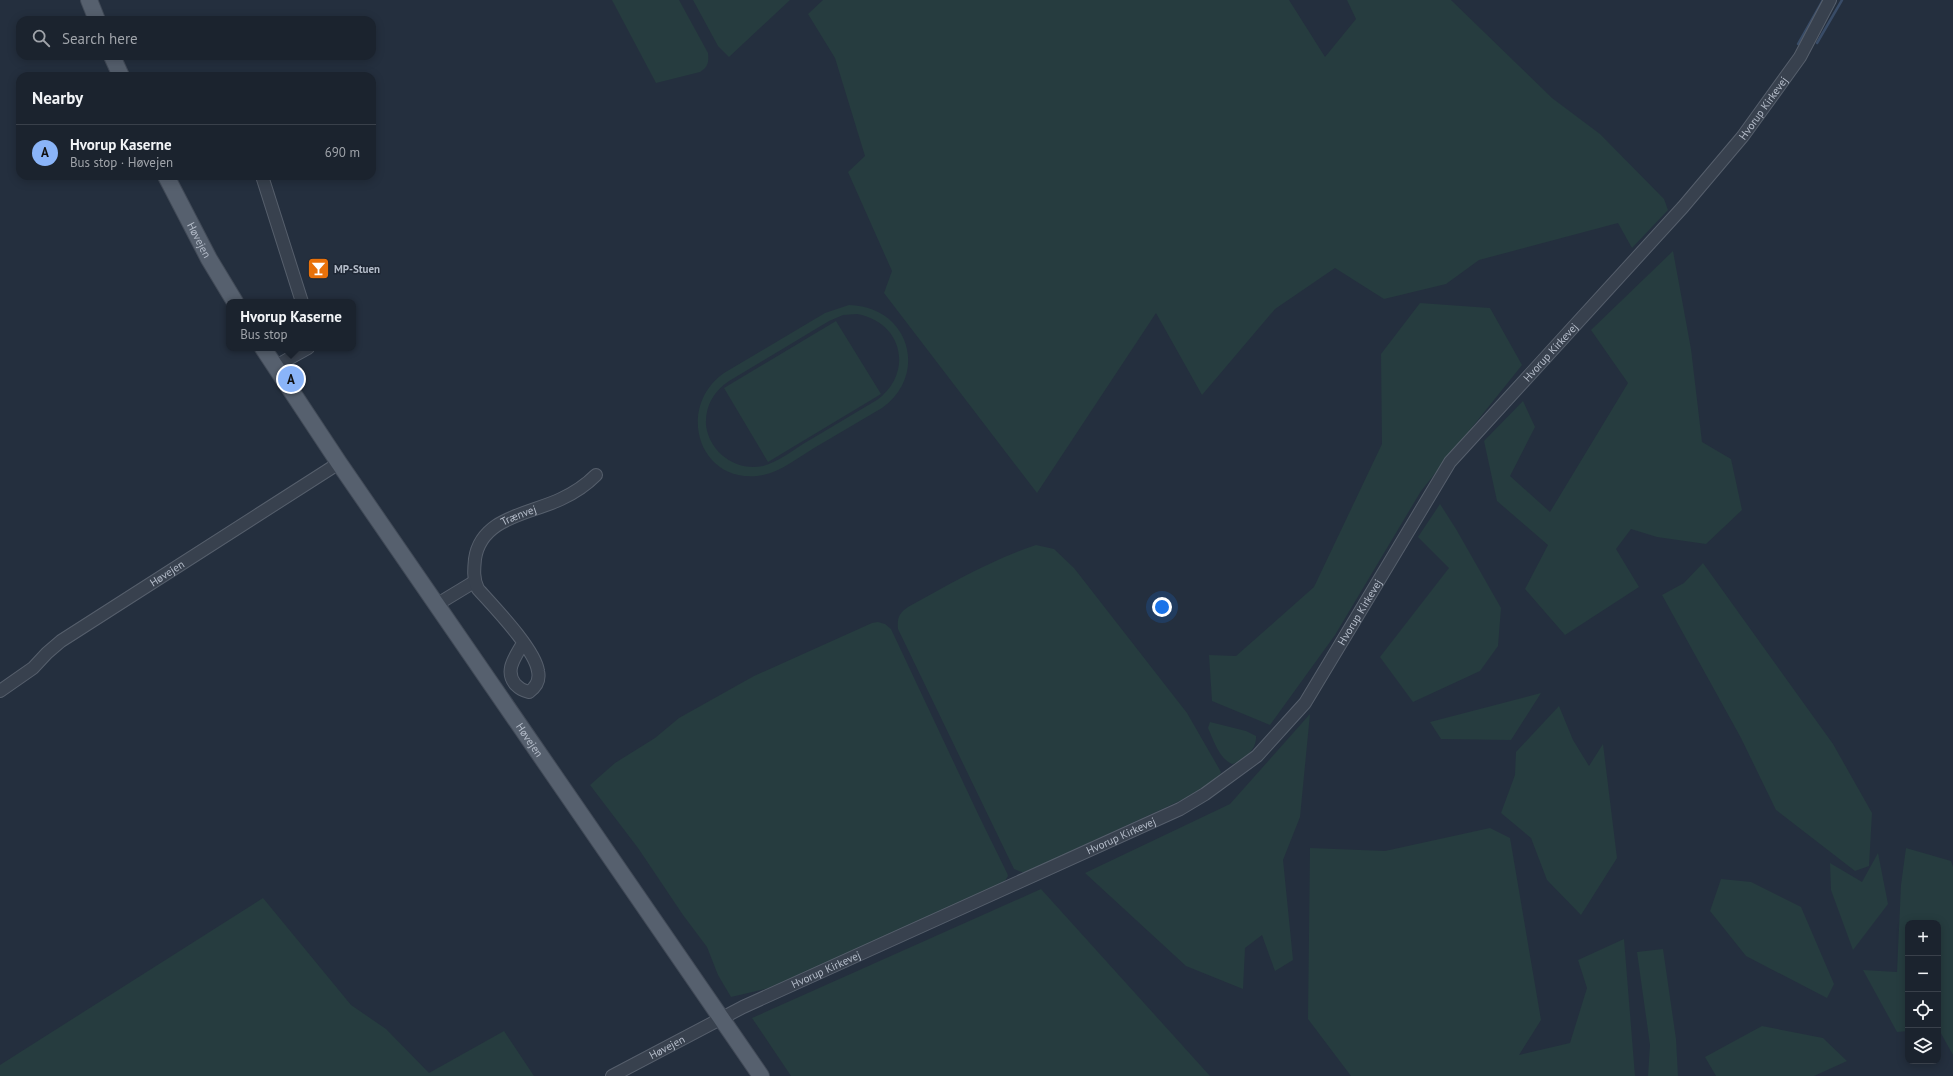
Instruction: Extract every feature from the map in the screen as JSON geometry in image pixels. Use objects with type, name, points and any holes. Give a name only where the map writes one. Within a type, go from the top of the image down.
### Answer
[{"type":"main road","points":[[89,0],[95,16]]},
{"type":"main road","points":[[114,60],[119,72]]},
{"type":"main road","name":"Høvejen","points":[[168,180],[209,259],[233,299]]},
{"type":"main road","name":"Høvejen","points":[[264,351],[436,605],[761,1076]]},
{"type":"street","name":"Hvorup Kirkevej","points":[[721,1018],[1173,812],[1205,794],[1257,756],[1276,737],[1312,694],[1450,462],[1683,207],[1743,136],[1800,57],[1830,0]]},
{"type":"street","points":[[263,180],[301,299]]},
{"type":"street","points":[[274,367],[303,351]]},
{"type":"street","name":"Høvejen","points":[[0,691],[32,668],[61,641],[339,463]]},
{"type":"street","name":"Trænvej","points":[[474,582],[476,554],[481,540],[491,529],[504,521],[560,500],[584,486],[596,475]]},
{"type":"street","points":[[436,605],[474,582],[523,643]]},
{"type":"street","name":"Høvejen","points":[[612,1076],[721,1018]]},
{"type":"green space","points":[[612,0],[679,0],[708,53],[708,62],[706,66],[700,72],[656,83]]},
{"type":"green space","points":[[693,0],[790,0],[729,57],[718,46]]},
{"type":"green space","points":[[823,0],[1289,0],[1325,57],[1356,19],[1347,0],[1451,0],[1552,98],[1600,134],[1664,199],[1668,210],[1632,248],[1618,223],[1479,260],[1446,284],[1384,299],[1335,268],[1275,309],[1202,395],[1156,313],[1037,493],[884,293],[892,271],[848,172],[865,156],[835,58],[808,14]]},
{"type":"green space","points":[[1673,251],[1691,349],[1702,442],[1731,459],[1742,510],[1706,544],[1657,537],[1631,529],[1616,549],[1639,587],[1565,635],[1525,589],[1548,545],[1497,501],[1484,441],[1523,401],[1535,427],[1510,476],[1550,512],[1628,383],[1591,330]]},
{"type":"green space","points":[[1420,303],[1490,308],[1522,365],[1421,491],[1335,635],[1270,725],[1212,701],[1209,655],[1236,656],[1314,587],[1382,444],[1381,354]]},
{"type":"green space","points":[[849,305],[869,308],[886,317],[898,329],[906,344],[908,360],[905,377],[897,394],[882,408],[780,469],[765,475],[757,476],[737,475],[720,467],[708,455],[700,440],[698,422],[701,404],[709,387],[724,373],[825,313]],"holes":[[[857,314],[873,319],[885,327],[893,338],[898,350],[899,363],[896,376],[889,389],[877,400],[784,456],[763,466],[743,466],[734,463],[726,458],[712,444],[706,425],[707,412],[715,394],[729,381],[829,321],[843,315]]]},
{"type":"green space","points":[[836,321],[881,394],[768,462],[724,388]]},
{"type":"green space","points":[[1440,504],[1501,608],[1498,646],[1480,671],[1413,702],[1380,657],[1449,568],[1418,537]]},
{"type":"green space","points":[[1036,545],[1054,549],[1074,568],[1187,713],[1221,772],[1217,780],[1186,798],[1024,873],[1014,869],[898,629],[898,622],[902,611],[908,607],[987,565]]},
{"type":"green space","points":[[1703,563],[1833,744],[1872,813],[1869,866],[1855,871],[1776,810],[1741,738],[1662,595],[1684,583]]},
{"type":"green space","points":[[878,622],[885,624],[891,629],[1008,876],[1003,884],[769,988],[731,997],[718,975],[707,947],[683,915],[638,848],[590,785],[615,763],[655,738],[679,718],[754,676],[872,623]]},
{"type":"green space","points":[[1541,693],[1511,740],[1441,739],[1430,722]]},
{"type":"green space","points":[[1559,706],[1573,740],[1589,766],[1603,744],[1617,858],[1581,915],[1547,880],[1531,838],[1501,813],[1515,775],[1516,752]]},
{"type":"green space","points":[[1310,714],[1300,817],[1283,860],[1293,960],[1275,971],[1262,935],[1245,948],[1243,989],[1186,966],[1085,873],[1230,804]]},
{"type":"green space","points":[[1210,722],[1246,731],[1256,736],[1256,741],[1252,750],[1249,754],[1237,762],[1232,764],[1227,761],[1217,749],[1212,738],[1208,728]]},
{"type":"green space","points":[[1490,828],[1510,838],[1541,1020],[1519,1055],[1570,1043],[1587,988],[1578,960],[1624,939],[1635,1076],[1351,1076],[1308,1019],[1310,848],[1385,851]]},
{"type":"green space","points":[[1906,848],[1951,861],[1953,867],[1953,1055],[1941,1033],[1941,920],[1905,920],[1905,1031],[1897,1032],[1863,970],[1897,972],[1901,885]]},
{"type":"green space","points":[[1878,853],[1888,904],[1853,950],[1831,890],[1830,863],[1862,882]]},
{"type":"green space","points":[[1721,879],[1751,882],[1801,907],[1834,984],[1827,998],[1746,956],[1710,911]]},
{"type":"green space","points":[[1041,889],[1210,1076],[791,1076],[752,1018]]},
{"type":"green space","points":[[263,898],[351,1005],[386,1029],[429,1073],[504,1031],[534,1076],[0,1076],[0,1065]]},
{"type":"green space","points":[[1663,949],[1676,1039],[1678,1076],[1648,1076],[1650,1045],[1637,952]]},
{"type":"green space","points":[[1762,1026],[1823,1038],[1847,1061],[1814,1076],[1716,1076],[1705,1057]]},
{"type":"waterway","points":[[1798,44],[1823,0]]},
{"type":"waterway","points":[[1817,43],[1842,0]]},
{"type":"place","name":"MP-Stuen","points":[[318,269]]},
{"type":"place","name":"Hvorup Kaserne","points":[[291,379]]}]
